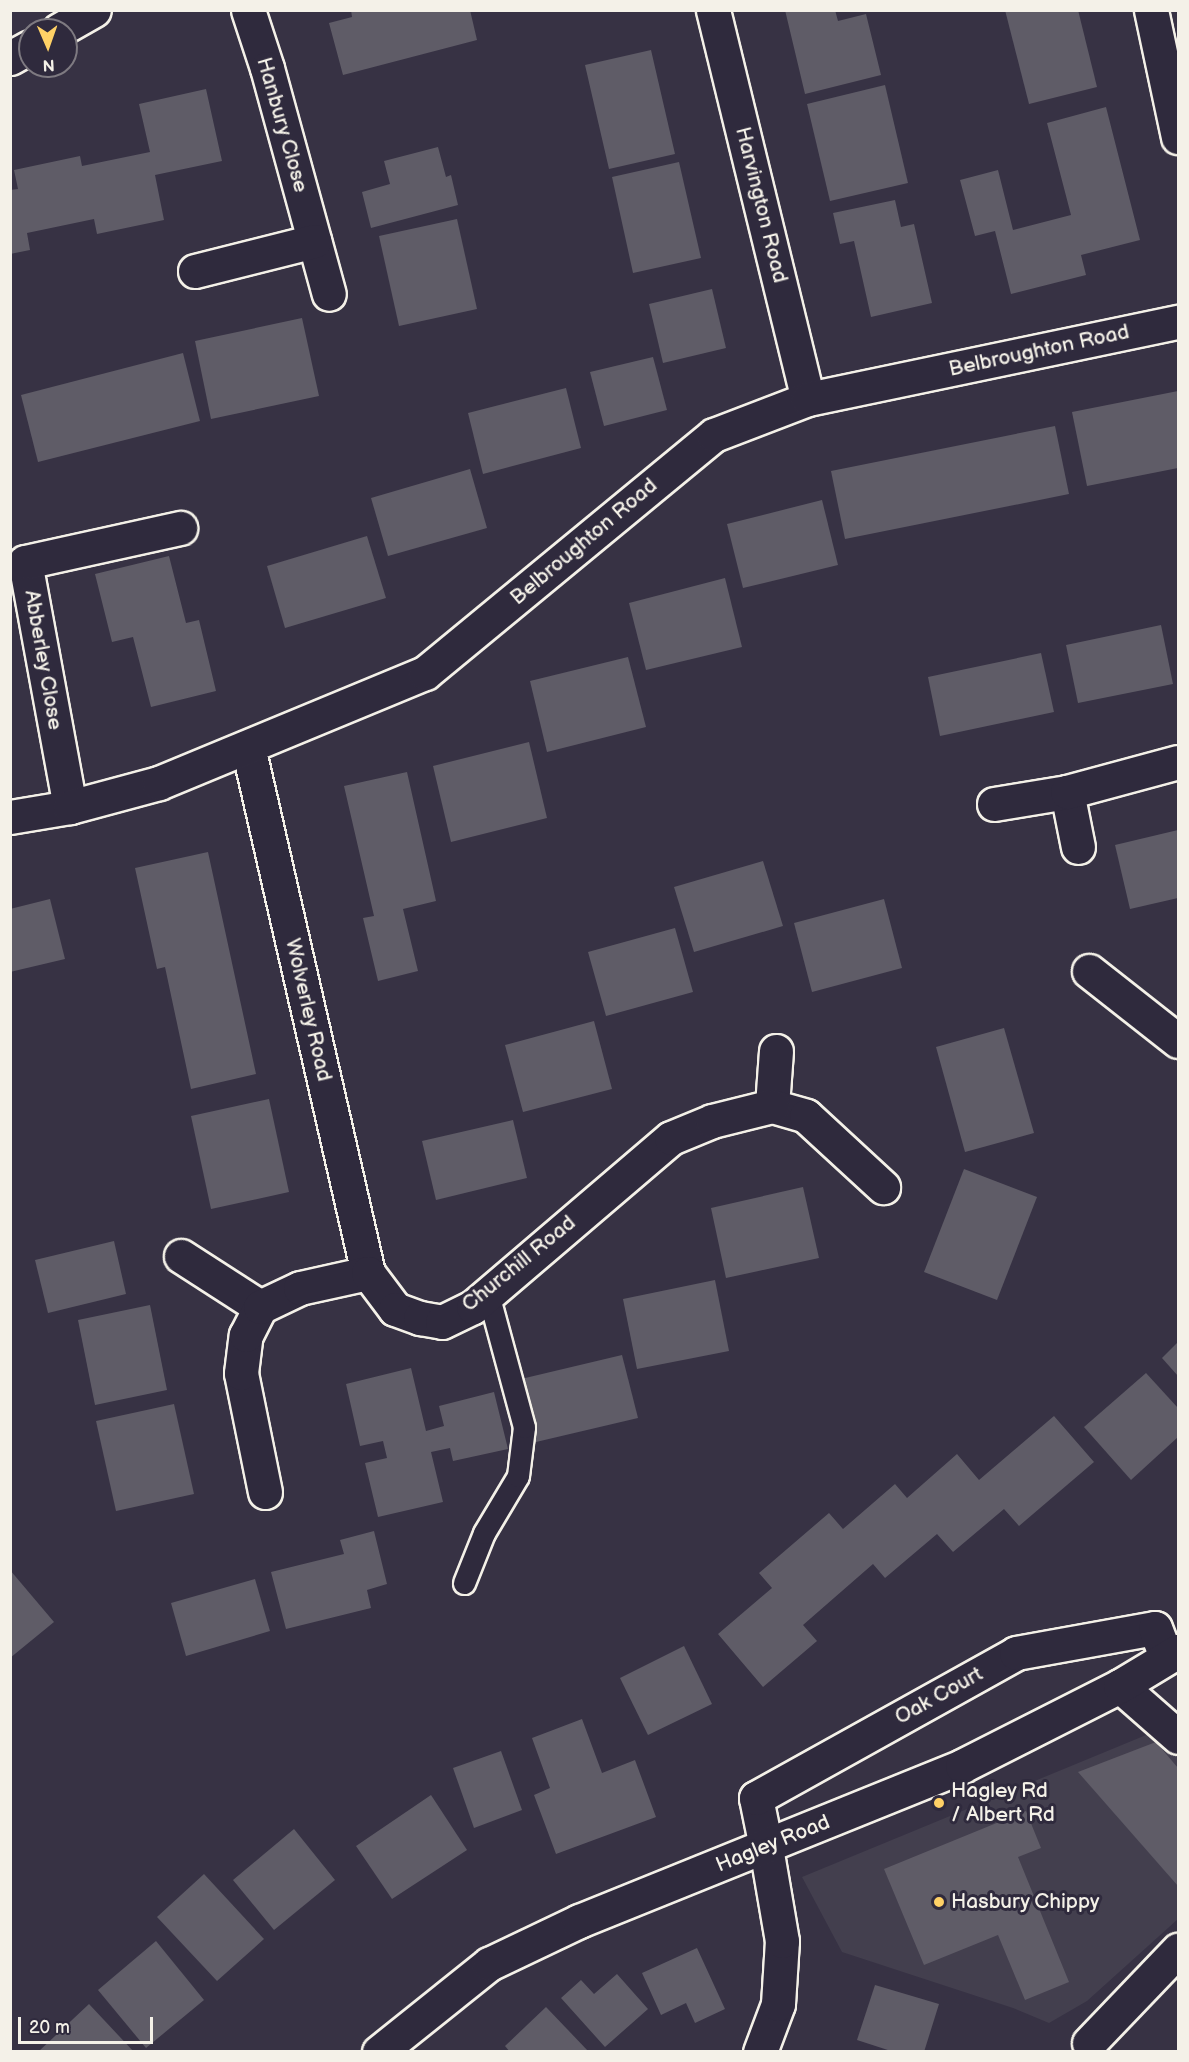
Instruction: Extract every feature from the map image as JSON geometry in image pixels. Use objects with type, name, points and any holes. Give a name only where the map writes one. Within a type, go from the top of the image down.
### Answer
[{"type":"street","points":[[78,19],[94,10]]},
{"type":"street","name":"Hanbury Close","points":[[248,10],[267,68],[329,294]]},
{"type":"street","name":"Harvington Road","points":[[713,10],[808,399]]},
{"type":"street","points":[[1150,10],[1179,137]]},
{"type":"street","points":[[195,271],[314,241]]},
{"type":"street","name":"Belbroughton Road","points":[[10,817],[70,807],[159,783],[425,673],[714,435],[808,399],[1179,322]]},
{"type":"street","name":"Abberley Close","points":[[70,807],[25,562],[180,528]]},
{"type":"street","name":"Wolverley Road","points":[[248,747],[368,1273]]},
{"type":"street","points":[[994,804],[1067,792],[1179,762]]},
{"type":"street","points":[[1067,792],[1077,848]]},
{"type":"street","points":[[1089,971],[1179,1041]]},
{"type":"street","points":[[776,1051],[772,1106],[806,1116],[883,1187]]},
{"type":"street","name":"Churchill Road","points":[[368,1273],[395,1309],[442,1322],[473,1307],[671,1138],[712,1121],[772,1106]]},
{"type":"street","points":[[181,1256],[260,1307]]},
{"type":"street","points":[[265,1492],[241,1373],[246,1335],[260,1307],[300,1288],[368,1273]]},
{"type":"street","name":"Oak Court","points":[[766,1847],[756,1798],[1016,1653],[1155,1628],[1172,1654]]},
{"type":"street","name":"Hagley Road","points":[[379,2052],[489,1964],[579,1921],[962,1766],[1120,1686],[1172,1654]]},
{"type":"street","points":[[1120,1686],[1179,1737]]},
{"type":"street","points":[[760,2052],[778,2004],[782,1941],[766,1847]]},
{"type":"street","points":[[1089,2043],[1179,1950]]},
{"type":"lane","points":[[464,1582],[484,1533],[518,1476],[524,1427],[488,1294]]},
{"type":"shaded area","points":[[1151,1733],[1178,1757],[1178,1919],[1087,2001],[1049,2023],[1013,2008],[842,1952],[802,1877]]},
{"type":"building","points":[[351,10],[470,10],[477,40],[343,75],[329,23],[352,17]]},
{"type":"building","points":[[785,10],[835,10],[838,21],[866,14],[881,75],[805,94]]},
{"type":"building","points":[[1005,10],[1078,10],[1097,87],[1029,104]]},
{"type":"building","points":[[651,50],[675,154],[609,169],[585,65]]},
{"type":"building","points":[[885,85],[908,183],[830,201],[807,104]]},
{"type":"building","points":[[206,89],[222,161],[155,175],[164,220],[97,234],[94,219],[27,233],[30,250],[10,254],[10,190],[18,189],[14,170],[80,156],[82,166],[150,152],[139,104]]},
{"type":"building","points":[[1106,107],[1140,240],[1081,255],[1086,275],[1011,294],[995,231],[975,236],[960,180],[998,170],[1013,230],[1071,215],[1047,123]]},
{"type":"building","points":[[438,147],[446,177],[451,175],[458,205],[371,228],[362,192],[390,184],[384,161]]},
{"type":"building","points":[[679,162],[701,258],[633,273],[612,177]]},
{"type":"building","points":[[895,200],[901,227],[914,224],[932,303],[871,317],[854,241],[840,244],[833,213]]},
{"type":"building","points":[[457,219],[477,309],[399,326],[379,236]]},
{"type":"building","points":[[712,289],[726,348],[663,363],[649,304]]},
{"type":"building","points":[[302,318],[319,396],[211,419],[195,341]]},
{"type":"building","points":[[183,353],[200,421],[38,462],[21,395]]},
{"type":"building","points":[[653,357],[667,410],[604,426],[590,372]]},
{"type":"building","points":[[566,388],[581,448],[483,474],[468,413]]},
{"type":"building","points":[[1178,391],[1178,468],[1087,486],[1072,412]]},
{"type":"building","points":[[1055,426],[1069,494],[845,539],[831,471]]},
{"type":"building","points":[[470,469],[487,528],[388,556],[371,498]]},
{"type":"building","points":[[822,500],[838,565],[743,588],[727,524]]},
{"type":"building","points":[[367,536],[386,598],[285,628],[267,566]]},
{"type":"building","points":[[169,556],[186,623],[199,620],[216,691],[151,707],[133,637],[112,642],[95,574]]},
{"type":"building","points":[[725,578],[742,647],[646,670],[629,603]]},
{"type":"building","points":[[1161,625],[1173,684],[1078,703],[1066,645]]},
{"type":"building","points":[[1041,653],[1054,712],[940,736],[928,677]]},
{"type":"building","points":[[628,657],[646,727],[547,752],[530,681]]},
{"type":"building","points":[[529,742],[547,818],[451,842],[433,766]]},
{"type":"building","points":[[407,772],[436,901],[403,909],[418,971],[378,981],[363,918],[374,916],[344,786]]},
{"type":"building","points":[[1178,830],[1178,898],[1130,909],[1115,845]]},
{"type":"building","points":[[208,852],[256,1074],[191,1089],[165,967],[157,969],[135,868]]},
{"type":"building","points":[[763,861],[783,926],[694,952],[674,887]]},
{"type":"building","points":[[50,899],[65,959],[10,972],[10,909]]},
{"type":"building","points":[[884,899],[902,968],[812,992],[794,923]]},
{"type":"building","points":[[675,928],[693,992],[606,1016],[588,952]]},
{"type":"building","points":[[594,1021],[612,1089],[523,1112],[505,1045]]},
{"type":"building","points":[[1004,1028],[1034,1133],[965,1152],[936,1047]]},
{"type":"building","points":[[269,1099],[289,1192],[211,1209],[191,1116]]},
{"type":"building","points":[[513,1120],[527,1178],[436,1200],[422,1141]]},
{"type":"building","points":[[964,1169],[1037,1197],[997,1300],[924,1272]]},
{"type":"building","points":[[803,1187],[819,1258],[726,1278],[711,1208]]},
{"type":"building","points":[[114,1241],[126,1294],[48,1313],[35,1260]]},
{"type":"building","points":[[715,1280],[729,1351],[637,1369],[623,1299]]},
{"type":"building","points":[[150,1305],[167,1390],[95,1405],[78,1320]]},
{"type":"building","points":[[1178,1342],[1178,1376],[1162,1358]]},
{"type":"building","points":[[622,1355],[638,1418],[536,1442],[521,1379]]},
{"type":"building","points":[[411,1368],[426,1431],[444,1426],[439,1406],[494,1392],[508,1449],[453,1461],[450,1448],[431,1452],[443,1502],[378,1517],[365,1463],[387,1458],[383,1441],[360,1446],[346,1384]]},
{"type":"building","points":[[1146,1373],[1178,1408],[1178,1437],[1131,1480],[1084,1427]]},
{"type":"building","points":[[174,1404],[194,1494],[116,1511],[96,1421]]},
{"type":"building","points":[[1054,1416],[1094,1462],[1019,1526],[1004,1509],[953,1552],[937,1534],[885,1578],[873,1564],[803,1625],[817,1641],[763,1687],[718,1634],[772,1588],[759,1573],[829,1513],[843,1529],[895,1484],[907,1498],[957,1454],[979,1480]]},
{"type":"building","points":[[374,1531],[387,1584],[367,1590],[371,1608],[286,1629],[271,1572],[344,1554],[340,1540]]},
{"type":"building","points":[[10,1570],[54,1622],[10,1658]]},
{"type":"building","points":[[255,1579],[270,1631],[186,1656],[171,1603]]},
{"type":"building","points":[[684,1646],[712,1704],[648,1735],[620,1678]]},
{"type":"building","points":[[582,1719],[602,1773],[635,1760],[656,1817],[556,1854],[534,1795],[550,1788],[532,1738]]},
{"type":"building","points":[[1156,1742],[1178,1768],[1178,1886],[1078,1772]]},
{"type":"building","points":[[501,1751],[522,1810],[474,1828],[453,1768]]},
{"type":"building","points":[[431,1795],[467,1850],[392,1899],[356,1846]]},
{"type":"building","points":[[1026,1811],[1041,1848],[1018,1857],[1069,1982],[1025,2000],[998,1935],[924,1965],[884,1869]]},
{"type":"building","points":[[294,1829],[335,1880],[274,1930],[233,1880]]},
{"type":"building","points":[[204,1874],[264,1939],[217,1981],[157,1917]]},
{"type":"building","points":[[156,1941],[204,2000],[146,2048],[98,1990]]},
{"type":"building","points":[[697,1948],[725,2009],[695,2023],[686,2003],[661,2015],[642,1973]]},
{"type":"building","points":[[617,1974],[648,2009],[605,2047],[561,1998],[581,1980],[594,1994]]},
{"type":"building","points":[[875,1985],[939,2004],[924,2052],[894,2052],[857,2040]]},
{"type":"building","points":[[89,2004],[134,2052],[38,2052]]},
{"type":"building","points":[[546,2007],[589,2052],[510,2052],[505,2046]]},
{"type":"place","name":"Hagley Rd / Albert Rd","points":[[939,1803]]},
{"type":"place","name":"Hasbury Chippy","points":[[939,1902]]}]
